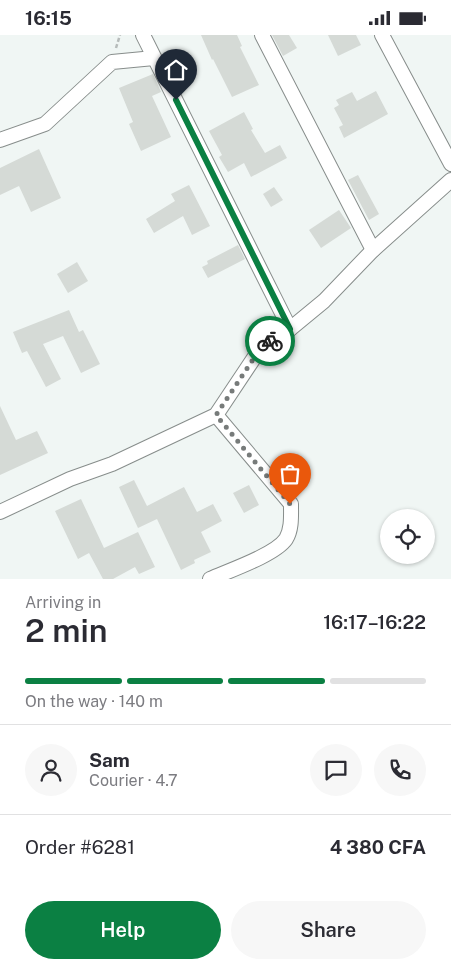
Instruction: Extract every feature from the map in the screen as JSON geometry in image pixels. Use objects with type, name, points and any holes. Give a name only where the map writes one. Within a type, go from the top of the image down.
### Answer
[{"type":"street","points":[[143,35],[290,329]]},
{"type":"street","points":[[262,35],[373,250]]},
{"type":"street","points":[[382,35],[451,164]]},
{"type":"street","points":[[0,140],[45,124],[112,61],[154,58]]},
{"type":"street","points":[[0,512],[70,479],[112,464],[216,415],[256,355],[269,342],[290,329],[324,301],[373,250],[451,180]]},
{"type":"street","points":[[210,579],[278,547],[286,539],[291,522],[290,504],[216,415]]},
{"type":"building","points":[[201,35],[237,35],[242,46],[240,47],[259,85],[232,97]]},
{"type":"building","points":[[272,35],[289,35],[297,48],[283,56]]},
{"type":"building","points":[[328,35],[356,35],[361,45],[338,56]]},
{"type":"building","points":[[153,74],[161,92],[152,96],[171,137],[141,151],[129,124],[133,122],[119,88]]},
{"type":"building","points":[[376,91],[388,114],[344,138],[339,127],[343,125],[334,108],[339,105],[336,100],[352,92],[357,101]]},
{"type":"building","points":[[244,112],[253,129],[251,130],[265,153],[280,145],[287,158],[251,177],[244,163],[228,172],[219,157],[222,155],[209,131]]},
{"type":"building","points":[[39,149],[61,198],[31,212],[19,186],[0,195],[0,168]]},
{"type":"building","points":[[358,175],[379,214],[369,220],[348,180]]},
{"type":"building","points":[[189,185],[210,226],[192,235],[183,216],[154,233],[146,219],[175,201],[171,194]]},
{"type":"building","points":[[274,187],[283,200],[271,207],[263,194]]},
{"type":"building","points":[[339,210],[351,228],[321,248],[309,230]]},
{"type":"building","points":[[238,245],[245,259],[208,278],[202,267],[208,264],[207,261]]},
{"type":"building","points":[[77,262],[88,281],[68,293],[57,274]]},
{"type":"building","points":[[69,310],[79,332],[83,330],[100,364],[81,373],[63,336],[43,344],[61,379],[46,387],[27,351],[22,353],[13,332]]},
{"type":"building","points":[[0,406],[16,440],[37,431],[48,453],[0,475]]},
{"type":"building","points":[[134,480],[147,506],[184,487],[197,512],[213,504],[222,521],[201,532],[211,552],[194,560],[195,563],[181,570],[157,519],[138,528],[119,487]]},
{"type":"building","points":[[249,485],[259,505],[244,513],[233,493]]},
{"type":"building","points":[[81,499],[104,548],[138,532],[155,567],[139,574],[135,567],[113,579],[103,579],[89,553],[78,559],[55,511]]},
{"type":"way so far","points":[[270,341],[256,355],[216,415],[290,504]]},
{"type":"route","points":[[176,100],[290,329],[270,341]]}]
